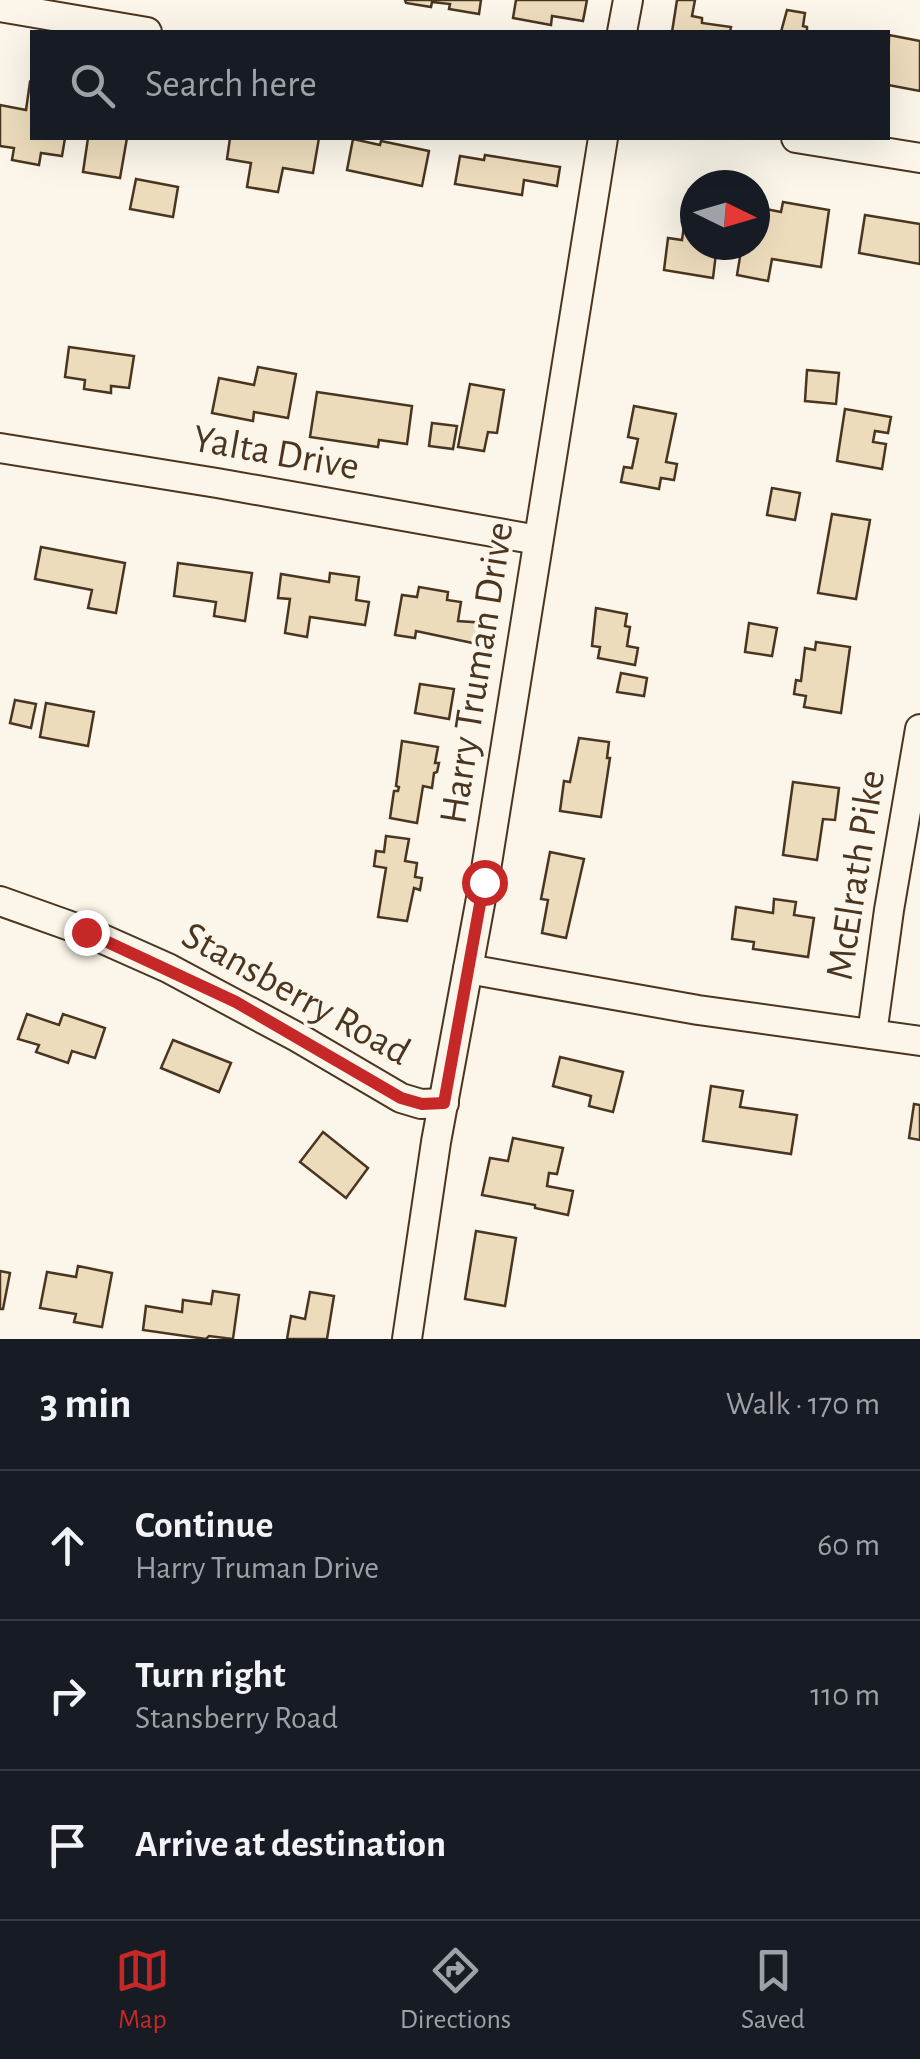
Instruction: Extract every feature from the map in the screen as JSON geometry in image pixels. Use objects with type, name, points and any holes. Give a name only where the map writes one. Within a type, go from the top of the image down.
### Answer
[{"type":"street","points":[[622,30],[628,0]]},
{"type":"street","points":[[0,8],[135,30]]},
{"type":"street","name":"Harry Truman Drive","points":[[407,1339],[603,140]]},
{"type":"street","points":[[808,140],[920,158]]},
{"type":"street","name":"Yalta Drive","points":[[0,448],[538,540]]},
{"type":"street","name":"McElrath Pike","points":[[872,1034],[880,963],[920,729]]},
{"type":"street","name":"Stansberry Road","points":[[0,902],[86,932],[168,968],[298,1037],[401,1098],[422,1104],[444,1103]]},
{"type":"street","points":[[468,970],[679,1007],[920,1042]]},
{"type":"building","points":[[405,0],[481,0],[479,14],[449,9],[450,4],[432,2],[431,7]]},
{"type":"building","points":[[516,0],[587,0],[583,21],[552,16],[551,25],[513,18]]},
{"type":"building","points":[[677,0],[695,0],[692,16],[702,18],[702,23],[731,27],[730,30],[672,30]]},
{"type":"building","points":[[787,10],[805,13],[803,26],[807,30],[782,30]]},
{"type":"building","points":[[890,35],[920,41],[920,91],[890,85]]},
{"type":"building","points":[[30,82],[30,140],[65,140],[62,156],[41,153],[39,165],[12,160],[14,148],[0,146],[0,105],[26,110]]},
{"type":"building","points":[[88,140],[127,140],[120,178],[83,172]]},
{"type":"building","points":[[230,140],[319,140],[313,173],[283,168],[278,192],[247,187],[251,163],[227,159]]},
{"type":"building","points":[[353,140],[380,145],[381,141],[429,151],[422,186],[347,170]]},
{"type":"building","points":[[485,155],[560,167],[557,186],[524,180],[522,195],[455,184],[460,156],[484,160]]},
{"type":"building","points":[[136,179],[178,187],[173,217],[130,209]]},
{"type":"building","points":[[783,202],[829,210],[821,267],[772,259],[768,281],[737,275],[740,260],[770,260],[770,210],[781,212]]},
{"type":"building","points":[[865,215],[920,224],[920,264],[859,253]]},
{"type":"building","points":[[668,238],[680,240],[680,260],[715,260],[713,278],[664,270]]},
{"type":"building","points":[[69,347],[134,356],[129,388],[111,386],[111,393],[84,389],[85,380],[65,377]]},
{"type":"building","points":[[258,367],[296,374],[288,418],[254,412],[253,421],[212,413],[219,378],[254,385]]},
{"type":"building","points":[[807,370],[839,373],[836,404],[805,401]]},
{"type":"building","points":[[470,384],[504,390],[497,433],[488,432],[484,451],[458,447]]},
{"type":"building","points":[[317,392],[412,406],[407,444],[379,440],[378,447],[310,437]]},
{"type":"building","points":[[634,406],[676,414],[666,462],[677,464],[674,480],[661,478],[659,489],[621,482],[624,467],[632,468],[638,439],[628,437]]},
{"type":"building","points":[[845,409],[891,417],[888,433],[875,431],[873,442],[886,444],[882,469],[837,461]]},
{"type":"building","points":[[432,423],[457,426],[453,449],[429,446]]},
{"type":"building","points":[[772,488],[800,493],[795,520],[767,515]]},
{"type":"building","points":[[832,514],[870,520],[856,599],[818,593]]},
{"type":"building","points":[[41,547],[125,563],[116,613],[88,608],[92,590],[35,579]]},
{"type":"building","points":[[178,563],[252,573],[245,621],[214,616],[216,602],[174,596]]},
{"type":"building","points":[[330,573],[359,577],[356,600],[369,602],[365,625],[310,617],[307,637],[285,633],[290,599],[278,598],[281,574],[329,582]]},
{"type":"building","points":[[419,587],[448,592],[447,600],[461,602],[458,621],[486,623],[482,645],[416,631],[415,638],[395,635],[402,595],[417,597]]},
{"type":"building","points":[[596,608],[627,614],[627,646],[638,648],[635,665],[598,658],[600,647],[592,646]]},
{"type":"building","points":[[749,623],[777,628],[772,656],[745,652]]},
{"type":"building","points":[[816,642],[850,647],[841,713],[804,707],[806,696],[794,694],[796,680],[801,681],[805,648],[815,650]]},
{"type":"building","points":[[621,673],[647,678],[644,696],[617,692]]},
{"type":"building","points":[[420,684],[454,689],[449,719],[415,713]]},
{"type":"building","points":[[15,700],[36,704],[31,728],[10,723]]},
{"type":"building","points":[[46,703],[94,712],[88,746],[40,737]]},
{"type":"building","points":[[579,738],[609,742],[601,817],[560,811],[564,781],[570,782]]},
{"type":"building","points":[[402,741],[438,747],[437,772],[432,788],[423,786],[417,823],[390,818],[394,791],[399,787],[396,786]]},
{"type":"building","points":[[793,782],[839,788],[835,820],[823,819],[817,860],[783,855]]},
{"type":"building","points":[[386,836],[409,839],[405,861],[417,863],[415,877],[422,878],[420,890],[414,888],[407,921],[378,917],[386,868],[374,866],[376,851],[384,852]]},
{"type":"building","points":[[550,852],[584,859],[566,938],[542,933],[548,900],[541,899]]},
{"type":"building","points":[[774,899],[796,902],[794,915],[814,918],[808,957],[753,949],[754,942],[732,939],[736,907],[773,913]]},
{"type":"building","points":[[27,1014],[59,1025],[63,1014],[105,1028],[95,1058],[72,1051],[68,1063],[36,1052],[39,1045],[18,1039]]},
{"type":"building","points":[[173,1040],[231,1063],[219,1092],[161,1068]]},
{"type":"building","points":[[560,1057],[623,1072],[613,1112],[589,1106],[591,1096],[553,1086]]},
{"type":"building","points":[[711,1086],[743,1091],[740,1107],[797,1115],[791,1154],[703,1141]]},
{"type":"building","points":[[914,1104],[920,1105],[920,1140],[909,1138]]},
{"type":"building","points":[[323,1132],[368,1168],[346,1198],[300,1162]]},
{"type":"building","points":[[513,1138],[563,1148],[557,1174],[549,1173],[547,1186],[573,1191],[568,1215],[482,1195],[490,1158],[508,1161]]},
{"type":"building","points":[[476,1231],[516,1238],[505,1306],[465,1299]]},
{"type":"building","points":[[78,1266],[112,1273],[102,1327],[74,1322],[76,1314],[40,1308],[47,1272],[76,1277]]},
{"type":"building","points":[[0,1271],[10,1273],[3,1309],[0,1309]]},
{"type":"building","points":[[213,1291],[239,1295],[233,1339],[143,1330],[146,1306],[182,1312],[183,1300],[211,1304]]},
{"type":"building","points":[[310,1292],[334,1296],[327,1339],[287,1339],[291,1316],[305,1319]]},
{"type":"route","points":[[86,932],[236,1002],[401,1098],[422,1104],[444,1103],[484,882]]}]
